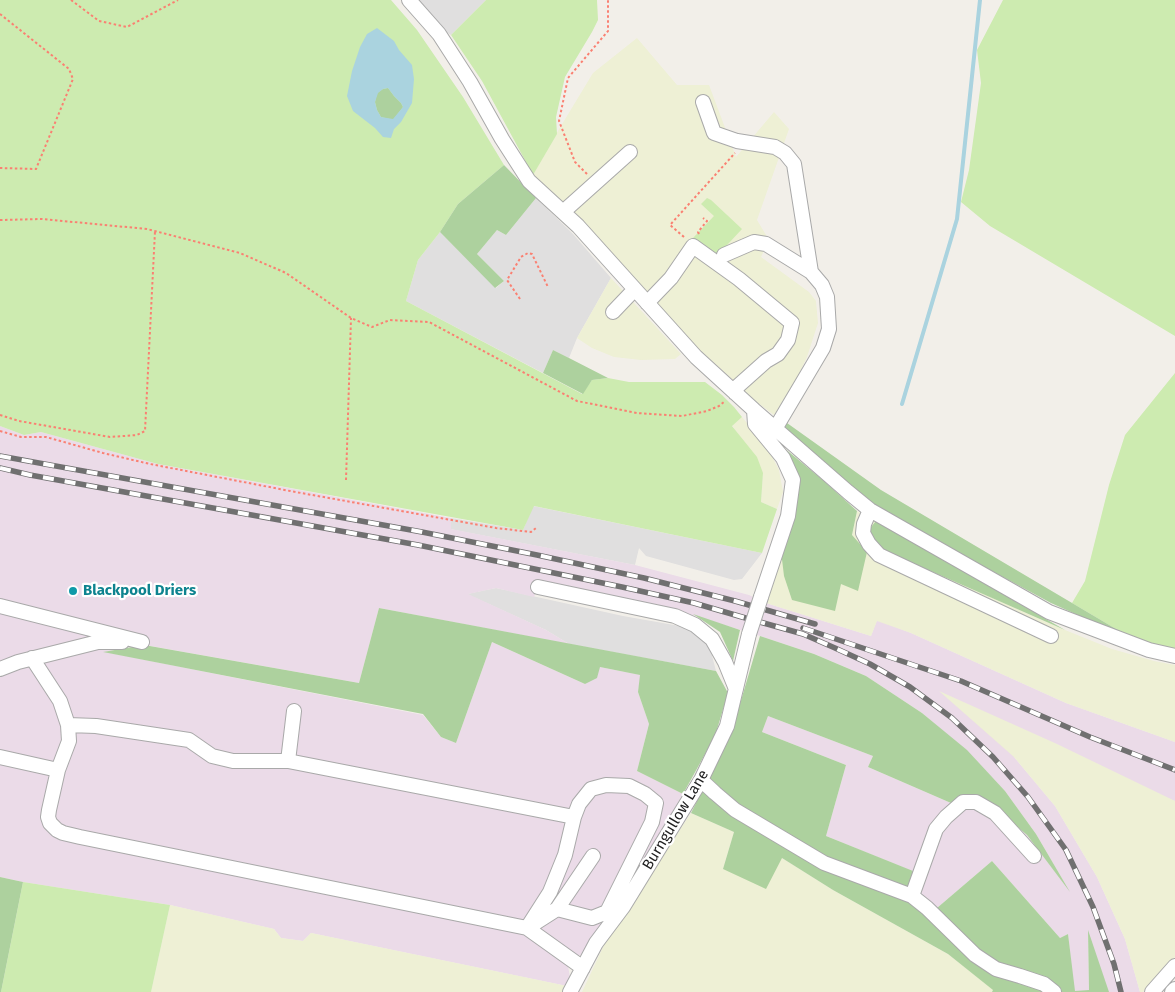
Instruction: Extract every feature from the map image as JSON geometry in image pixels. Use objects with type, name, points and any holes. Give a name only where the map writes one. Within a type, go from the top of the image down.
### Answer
[{"type":"street","points":[[409,0],[439,34],[450,50],[529,181],[578,226],[696,357],[848,492],[870,510],[1049,612],[1149,650],[1175,656]]},
{"type":"street","points":[[703,102],[714,133],[737,141],[775,147],[785,153],[794,164],[811,272]]},
{"type":"street","points":[[563,212],[630,152]]},
{"type":"street","points":[[647,303],[671,278],[697,241],[792,323],[788,340],[778,354],[766,361],[738,386],[735,393]]},
{"type":"street","points":[[724,255],[754,242],[766,244],[811,272],[822,285],[827,297],[829,329],[823,348],[775,428]]},
{"type":"street","points":[[613,312],[634,290]]},
{"type":"street","name":"Burngullow Lane","points":[[570,992],[596,944],[623,907],[701,780],[727,726],[749,634],[788,516],[793,480],[783,458],[754,424],[754,410]]},
{"type":"street","points":[[870,510],[864,524],[863,533],[869,544],[879,554],[1051,636]]},
{"type":"street","points":[[538,587],[675,616],[695,625],[712,639],[725,662],[736,689]]},
{"type":"street","points":[[0,606],[142,642],[98,642],[3,664]]},
{"type":"street","points":[[32,658],[60,701],[68,725],[70,741],[58,770],[48,816],[50,823],[57,830],[63,833],[528,928],[584,968]]},
{"type":"street","points":[[288,761],[294,710]]},
{"type":"street","points":[[68,725],[96,726],[189,740],[212,756],[233,761],[288,761],[574,817]]},
{"type":"street","points":[[0,758],[58,770]]},
{"type":"street","points":[[701,780],[735,810],[824,862],[912,896],[975,955],[989,965],[1044,984],[1054,992]]},
{"type":"street","points":[[528,928],[550,892],[565,855],[579,804],[591,789],[606,785],[629,786],[645,794],[656,803],[652,822],[607,912],[592,918],[558,909]]},
{"type":"street","points":[[912,896],[936,829],[963,802],[976,802],[995,813],[1034,856]]},
{"type":"street","points":[[528,928],[558,909],[593,856]]},
{"type":"street","points":[[1152,992],[1175,966]]},
{"type":"street","points":[[1172,992],[1175,989]]},
{"type":"path","points":[[71,0],[99,21],[127,27],[178,0]]},
{"type":"path","points":[[596,182],[575,162],[559,121],[568,78],[608,31],[608,0]]},
{"type":"path","points":[[0,14],[69,68],[74,79],[36,169],[0,168]]},
{"type":"path","points":[[704,218],[707,221],[698,232],[697,241],[670,225],[745,142]]},
{"type":"path","points":[[0,220],[42,219],[146,229],[240,253],[286,273],[351,318],[372,327],[390,320],[430,322],[577,401],[637,412],[682,416],[707,411],[719,406],[735,393]]},
{"type":"path","points":[[0,415],[19,421],[110,437],[137,435],[145,431],[154,232]]},
{"type":"path","points":[[520,299],[507,280],[521,257],[528,253],[532,254],[548,287]]},
{"type":"path","points":[[346,480],[351,318]]},
{"type":"path","points":[[0,431],[21,437],[46,437],[150,464],[300,493],[496,528],[531,532],[536,528]]},
{"type":"shaded area","points":[[416,0],[486,0],[451,35],[430,23]]},
{"type":"shaded area","points":[[536,198],[573,234],[611,278],[577,338],[569,358],[553,350],[543,373],[406,301],[418,260],[440,232],[496,288],[504,281],[477,254],[497,230],[506,235]]},
{"type":"shaded area","points":[[0,426],[24,435],[41,432],[158,464],[451,518],[451,529],[635,565],[749,595],[766,603],[871,636],[877,620],[911,633],[1066,703],[1175,742],[1175,801],[1014,757],[1055,806],[1097,877],[1125,939],[1140,992],[1108,992],[1088,933],[1089,991],[1074,991],[1068,934],[1060,938],[992,861],[937,908],[908,886],[912,871],[826,836],[846,765],[762,732],[768,716],[873,756],[868,767],[951,803],[972,797],[999,811],[1027,835],[1067,887],[1036,834],[1005,791],[966,750],[922,713],[866,676],[814,654],[663,606],[540,581],[534,597],[496,588],[468,594],[546,630],[569,644],[379,608],[359,683],[145,645],[105,652],[423,715],[441,737],[456,743],[492,642],[585,684],[600,667],[641,675],[638,692],[649,724],[637,771],[683,794],[617,908],[591,937],[583,954],[567,961],[570,977],[567,986],[311,933],[303,941],[281,938],[274,929],[170,905],[0,877]]},
{"type":"shaded area","points":[[533,506],[762,553],[742,579],[734,580],[646,556],[639,548],[635,565],[450,529],[451,518],[523,530]]},
{"type":"shaded area","points":[[496,588],[623,616],[691,628],[709,644],[716,671],[569,644],[546,630],[467,594]]},
{"type":"green space","points":[[0,0],[391,0],[417,30],[463,97],[504,165],[458,204],[440,232],[418,260],[406,301],[582,394],[592,380],[608,378],[629,382],[705,382],[722,395],[742,417],[732,426],[757,457],[763,473],[761,502],[777,509],[762,553],[534,506],[523,530],[158,464],[41,432],[24,435],[0,426]]},
{"type":"green space","points":[[486,0],[597,0],[598,20],[565,77],[556,117],[557,134],[533,175],[482,81],[451,35]]},
{"type":"green space","points":[[1003,0],[1175,0],[1175,336],[990,226],[961,202],[969,170],[981,83],[977,50]]},
{"type":"green space","points":[[637,38],[677,85],[709,85],[736,157],[774,112],[789,129],[757,220],[769,240],[761,257],[809,292],[816,301],[818,323],[807,357],[796,380],[774,415],[746,394],[694,345],[563,203],[533,175],[593,73]]},
{"type":"green space","points":[[388,88],[403,107],[393,120],[381,117],[375,102],[377,93]]},
{"type":"green space","points":[[504,165],[536,198],[506,235],[497,230],[477,254],[504,281],[495,288],[440,232],[458,204]]},
{"type":"green space","points":[[707,198],[742,229],[714,259],[693,238],[714,216],[701,204]]},
{"type":"green space","points":[[611,278],[681,354],[675,359],[641,360],[614,357],[592,348],[577,338]]},
{"type":"green space","points":[[553,350],[608,378],[592,380],[583,394],[543,373]]},
{"type":"green space","points":[[1175,373],[1175,649],[1138,642],[1072,603],[1085,581],[1109,485],[1125,435]]},
{"type":"green space","points":[[742,417],[767,447],[779,470],[783,492],[777,509],[761,502],[763,473],[732,425]]},
{"type":"green space","points":[[787,423],[881,490],[1138,642],[1051,603],[883,512],[847,485],[784,427]]},
{"type":"green space","points":[[772,438],[857,511],[852,535],[867,552],[858,591],[841,584],[835,611],[792,600],[784,576],[781,551],[798,491]]},
{"type":"green space","points":[[857,511],[876,521],[886,551],[1112,649],[1175,665],[1175,742],[1066,703],[911,633],[877,621],[871,636],[766,603],[781,551],[852,535]]},
{"type":"green space","points":[[876,521],[1065,630],[885,551],[871,537],[871,527]]},
{"type":"green space","points":[[379,608],[716,671],[728,693],[715,736],[683,794],[637,771],[649,724],[638,692],[640,675],[600,667],[597,678],[585,684],[492,642],[456,743],[441,737],[423,714],[103,652],[144,645],[359,683]]},
{"type":"green space","points":[[693,614],[740,630],[733,661],[720,632]]},
{"type":"green space","points":[[760,636],[814,654],[866,676],[922,713],[967,750],[1005,791],[1036,834],[1070,892],[1027,835],[999,811],[972,797],[951,803],[868,767],[873,756],[768,716],[762,732],[846,765],[826,836],[913,871],[908,886],[937,908],[992,861],[1060,938],[1068,934],[1075,991],[1089,990],[1088,930],[1109,992],[992,992],[993,990],[948,954],[833,890],[782,858],[766,889],[723,869],[734,832],[691,813],[737,714]]},
{"type":"green space","points":[[939,691],[1057,744],[1175,801],[1175,957],[1143,992],[1140,992],[1125,939],[1097,877],[1055,806],[1014,757]]},
{"type":"green space","points":[[691,813],[734,832],[723,869],[782,858],[833,890],[948,954],[994,990],[992,992],[582,992],[604,945]]},
{"type":"green space","points":[[0,877],[23,882],[1,992],[0,992]]},
{"type":"green space","points":[[23,882],[170,905],[151,992],[1,992]]},
{"type":"green space","points":[[170,905],[274,929],[281,938],[303,941],[311,933],[567,986],[564,992],[151,992]]},
{"type":"water","points":[[377,28],[394,41],[412,65],[414,79],[412,103],[401,122],[394,129],[391,138],[383,137],[375,128],[353,111],[347,96],[352,71],[360,47],[367,34]],"holes":[[[388,88],[403,107],[393,119],[381,117],[375,102],[378,93]]]},
{"type":"waterway","points":[[902,404],[957,219],[980,0]]},
{"type":"railway","points":[[0,456],[422,532],[537,555],[644,578],[815,624]]},
{"type":"railway","points":[[0,468],[418,545],[694,603],[803,634],[870,664],[910,687],[952,718],[993,757],[1028,797],[1066,850],[1093,907],[1114,964],[1121,992]]},
{"type":"railway","points":[[803,628],[961,681],[1090,737],[1175,770]]},
{"type":"place","name":"Blackpool Driers","points":[[73,591]]}]
